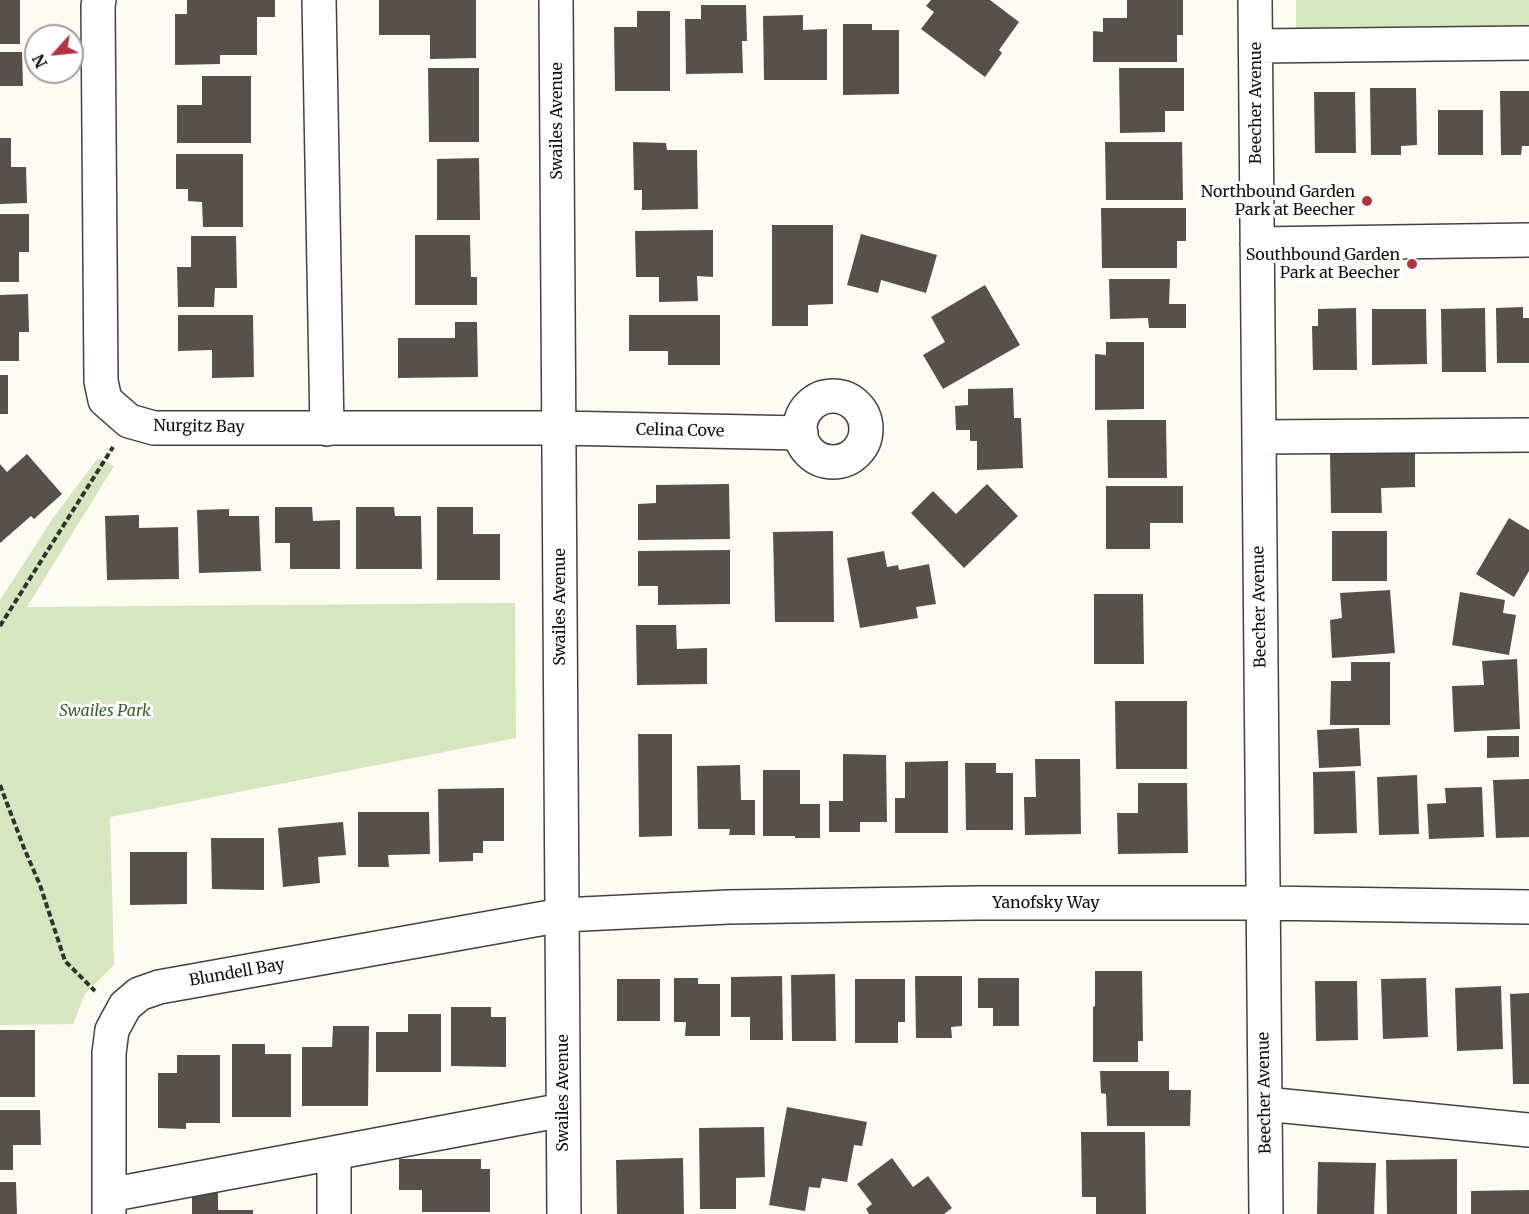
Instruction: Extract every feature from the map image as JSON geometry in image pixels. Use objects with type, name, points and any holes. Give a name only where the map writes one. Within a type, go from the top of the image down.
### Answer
[{"type":"street","name":"Nurgitz Bay","points":[[99,0],[101,381],[105,400],[129,421],[154,428],[559,428]]},
{"type":"street","points":[[319,0],[327,429]]},
{"type":"street","name":"Swailes Avenue","points":[[556,0],[564,1214]]},
{"type":"street","name":"Beecher Avenue","points":[[1256,0],[1266,1214]]},
{"type":"street","points":[[1256,46],[1529,43]]},
{"type":"street","points":[[1257,244],[1529,240]]},
{"type":"street","name":"Celina Cove","points":[[559,428],[801,433]]},
{"type":"street","points":[[1259,437],[1529,435]]},
{"type":"street","name":"Yanofsky Way","points":[[562,915],[728,907],[977,903],[1263,903],[1529,907]]},
{"type":"street","name":"Blundell Bay","points":[[109,1204],[109,1053],[112,1030],[124,1006],[139,994],[159,987],[562,915]]},
{"type":"street","points":[[1265,1104],[1529,1130]]},
{"type":"street","points":[[109,1204],[334,1153],[563,1110]]},
{"type":"street","points":[[334,1153],[334,1214]]},
{"type":"path","points":[[0,626],[129,421]]},
{"type":"path","points":[[0,784],[40,885],[65,960],[95,991]]},
{"type":"green space","points":[[1296,0],[1529,0],[1529,30],[1296,32]]},
{"type":"green space","name":"Swailes Park","points":[[98,458],[114,466],[27,607],[515,603],[516,738],[110,817],[114,965],[85,994],[73,1024],[0,1025],[0,600],[53,518]]},
{"type":"building","points":[[0,0],[20,0],[20,44],[0,44]]},
{"type":"building","points":[[187,0],[275,0],[275,17],[257,17],[257,55],[220,55],[220,64],[175,65],[175,14],[187,14]]},
{"type":"building","points":[[379,0],[476,0],[476,58],[430,59],[430,35],[379,35]]},
{"type":"building","points":[[931,0],[990,0],[1019,22],[999,50],[1002,53],[985,77],[921,29],[934,12],[926,6]]},
{"type":"building","points":[[1127,0],[1183,0],[1183,35],[1177,35],[1177,62],[1093,62],[1093,31],[1103,32],[1103,18],[1127,18]]},
{"type":"building","points":[[701,5],[746,5],[747,41],[742,41],[743,73],[686,74],[685,19],[701,19]]},
{"type":"building","points":[[637,11],[670,11],[670,91],[615,91],[614,27],[637,27]]},
{"type":"building","points":[[803,15],[803,30],[827,29],[827,80],[764,80],[763,16]]},
{"type":"building","points":[[843,24],[872,24],[872,30],[899,30],[899,94],[843,95]]},
{"type":"building","points":[[0,52],[22,52],[23,86],[0,86]]},
{"type":"building","points":[[428,68],[479,68],[479,142],[429,142]]},
{"type":"building","points":[[1119,68],[1184,68],[1184,111],[1165,111],[1165,132],[1120,133]]},
{"type":"building","points":[[202,76],[251,76],[251,143],[177,143],[177,105],[202,105]]},
{"type":"building","points":[[1370,88],[1416,88],[1417,145],[1401,146],[1401,155],[1371,155]]},
{"type":"building","points":[[1500,91],[1529,91],[1529,146],[1522,146],[1521,155],[1501,155]]},
{"type":"building","points":[[1314,92],[1355,92],[1356,153],[1315,153]]},
{"type":"building","points":[[1438,110],[1483,110],[1483,155],[1438,155]]},
{"type":"building","points":[[0,138],[11,138],[11,167],[26,167],[27,203],[0,204]]},
{"type":"building","points":[[633,142],[666,143],[667,150],[697,150],[698,209],[642,210],[642,190],[634,190]]},
{"type":"building","points":[[1105,142],[1182,142],[1183,200],[1106,200]]},
{"type":"building","points":[[176,154],[243,154],[243,227],[203,227],[202,202],[188,201],[188,189],[176,189]]},
{"type":"building","points":[[479,158],[480,220],[437,220],[437,159]]},
{"type":"building","points":[[1101,208],[1186,208],[1186,241],[1177,241],[1177,268],[1102,268]]},
{"type":"building","points":[[0,214],[29,214],[29,252],[19,252],[19,282],[0,282]]},
{"type":"building","points":[[772,225],[833,225],[833,304],[808,305],[808,326],[772,326]]},
{"type":"building","points":[[713,230],[713,277],[697,276],[698,301],[659,302],[659,277],[636,277],[635,231]]},
{"type":"building","points":[[861,234],[937,255],[926,293],[881,280],[878,293],[847,285]]},
{"type":"building","points":[[415,235],[470,235],[471,277],[477,277],[477,305],[415,305]]},
{"type":"building","points":[[191,236],[236,236],[237,288],[215,288],[214,307],[178,307],[177,267],[191,267]]},
{"type":"building","points":[[1109,279],[1170,279],[1169,304],[1186,304],[1186,328],[1149,328],[1148,318],[1110,319]]},
{"type":"building","points":[[985,285],[1020,345],[943,389],[923,355],[945,342],[931,317]]},
{"type":"building","points":[[28,294],[29,332],[19,332],[19,361],[0,361],[0,295]]},
{"type":"building","points":[[1523,307],[1523,318],[1529,318],[1529,363],[1497,363],[1496,308]]},
{"type":"building","points":[[1356,308],[1357,370],[1313,370],[1312,326],[1318,326],[1318,309]]},
{"type":"building","points":[[1485,308],[1486,372],[1442,372],[1441,309]]},
{"type":"building","points":[[1372,309],[1426,309],[1427,364],[1372,365]]},
{"type":"building","points":[[178,315],[253,315],[254,377],[212,378],[212,350],[178,351]]},
{"type":"building","points":[[629,315],[720,315],[720,365],[668,365],[668,351],[629,351]]},
{"type":"building","points":[[455,322],[477,322],[478,377],[398,378],[398,338],[455,338]]},
{"type":"building","points":[[1106,342],[1144,342],[1144,409],[1095,410],[1095,354],[1106,355]]},
{"type":"building","points":[[0,375],[8,375],[8,414],[0,414]]},
{"type":"building","points":[[1013,388],[1014,418],[1021,418],[1023,468],[977,470],[977,441],[970,441],[970,430],[956,430],[955,406],[968,405],[968,389]]},
{"type":"building","points":[[1107,420],[1166,420],[1167,478],[1108,478]]},
{"type":"building","points":[[1415,453],[1415,487],[1381,488],[1382,513],[1331,513],[1330,454]]},
{"type":"building","points":[[27,454],[62,494],[34,519],[31,516],[0,543],[0,464],[7,472]]},
{"type":"building","points":[[729,484],[730,539],[638,540],[638,504],[656,503],[656,485]]},
{"type":"building","points":[[987,484],[1018,516],[964,568],[911,513],[933,491],[956,514]]},
{"type":"building","points":[[1106,486],[1183,486],[1183,523],[1150,523],[1150,549],[1106,549]]},
{"type":"building","points":[[275,507],[312,507],[313,521],[340,520],[340,569],[290,569],[290,543],[275,543]]},
{"type":"building","points":[[356,507],[394,507],[395,516],[421,516],[422,569],[356,569]]},
{"type":"building","points":[[437,507],[473,507],[473,534],[500,534],[500,580],[437,580]]},
{"type":"building","points":[[229,509],[229,516],[259,516],[261,571],[199,573],[197,510]]},
{"type":"building","points":[[139,515],[139,528],[178,527],[179,579],[107,580],[105,516]]},
{"type":"building","points":[[1509,518],[1529,530],[1529,571],[1514,597],[1476,574]]},
{"type":"building","points":[[833,531],[834,622],[775,622],[773,532]]},
{"type":"building","points":[[1332,531],[1387,531],[1387,581],[1332,581]]},
{"type":"building","points":[[730,550],[730,604],[658,605],[658,586],[638,586],[638,551]]},
{"type":"building","points":[[884,551],[887,567],[898,565],[899,570],[929,564],[936,604],[916,607],[918,618],[860,628],[847,558]]},
{"type":"building","points":[[1390,590],[1395,653],[1332,658],[1330,620],[1342,618],[1340,593]]},
{"type":"building","points":[[1460,592],[1505,600],[1503,613],[1516,615],[1509,655],[1452,645]]},
{"type":"building","points":[[1094,594],[1143,594],[1144,664],[1094,664]]},
{"type":"building","points":[[636,625],[676,625],[677,649],[707,648],[707,684],[637,685]]},
{"type":"building","points":[[1517,659],[1520,729],[1454,732],[1452,686],[1484,685],[1482,661]]},
{"type":"building","points":[[1351,662],[1390,662],[1390,725],[1330,725],[1331,681],[1351,681]]},
{"type":"building","points":[[1115,701],[1187,701],[1187,769],[1116,769]]},
{"type":"building","points":[[1359,728],[1361,766],[1319,768],[1317,730]]},
{"type":"building","points":[[638,734],[672,734],[672,836],[639,837]]},
{"type":"building","points":[[1487,736],[1519,736],[1519,757],[1487,758]]},
{"type":"building","points":[[843,754],[886,755],[887,822],[860,822],[860,832],[829,832],[829,801],[843,801]]},
{"type":"building","points":[[1035,759],[1080,759],[1081,834],[1025,835],[1024,797],[1036,797]]},
{"type":"building","points":[[948,761],[948,833],[895,833],[895,798],[905,798],[905,762]]},
{"type":"building","points":[[965,763],[996,763],[996,773],[1013,773],[1013,830],[966,830]]},
{"type":"building","points":[[740,765],[741,800],[755,800],[755,835],[729,835],[730,829],[698,829],[697,766]]},
{"type":"building","points":[[763,770],[800,770],[800,804],[820,804],[820,838],[763,836]]},
{"type":"building","points":[[1355,771],[1357,833],[1314,834],[1313,772]]},
{"type":"building","points":[[1417,775],[1419,834],[1379,835],[1377,777]]},
{"type":"building","points":[[1529,779],[1529,837],[1496,838],[1493,780]]},
{"type":"building","points":[[1138,783],[1187,783],[1188,853],[1118,854],[1117,813],[1138,813]]},
{"type":"building","points":[[1482,787],[1484,837],[1429,839],[1427,804],[1446,803],[1445,788]]},
{"type":"building","points":[[504,788],[504,841],[483,841],[483,853],[473,853],[473,861],[439,862],[438,789]]},
{"type":"building","points":[[358,812],[429,812],[430,854],[388,855],[389,867],[358,867]]},
{"type":"building","points":[[343,822],[346,855],[318,857],[320,883],[283,887],[278,828]]},
{"type":"building","points":[[211,838],[264,838],[264,890],[212,889]]},
{"type":"building","points":[[130,852],[187,852],[187,904],[130,905]]},
{"type":"building","points":[[1095,971],[1142,971],[1143,1041],[1138,1041],[1138,1062],[1093,1062]]},
{"type":"building","points":[[835,974],[836,1041],[792,1041],[791,975]]},
{"type":"building","points":[[782,976],[783,1040],[750,1040],[750,1017],[731,1017],[731,977]]},
{"type":"building","points":[[915,976],[962,976],[962,1026],[951,1027],[952,1038],[916,1038]]},
{"type":"building","points":[[674,978],[698,978],[698,984],[720,984],[720,1036],[685,1036],[686,1022],[674,1022]]},
{"type":"building","points":[[978,978],[1019,978],[1019,1026],[993,1026],[993,1008],[978,1008]]},
{"type":"building","points":[[1426,978],[1428,1037],[1383,1039],[1381,979]]},
{"type":"building","points":[[617,979],[660,979],[660,1021],[617,1021]]},
{"type":"building","points":[[855,979],[905,979],[905,1022],[898,1022],[898,1043],[855,1043]]},
{"type":"building","points":[[1315,981],[1357,981],[1358,1040],[1316,1041]]},
{"type":"building","points":[[1501,986],[1503,1049],[1457,1051],[1455,988]]},
{"type":"building","points":[[1529,993],[1529,1084],[1513,1084],[1510,994]]},
{"type":"building","points":[[451,1007],[491,1007],[491,1017],[506,1017],[506,1067],[451,1066]]},
{"type":"building","points":[[408,1014],[441,1014],[441,1072],[376,1072],[376,1032],[408,1032]]},
{"type":"building","points":[[333,1026],[369,1026],[368,1106],[302,1106],[302,1047],[332,1047]]},
{"type":"building","points":[[0,1030],[35,1030],[35,1097],[0,1097]]},
{"type":"building","points":[[232,1044],[265,1044],[265,1054],[291,1054],[291,1117],[232,1117]]},
{"type":"building","points":[[177,1055],[220,1055],[220,1123],[186,1123],[186,1129],[158,1128],[158,1073],[177,1073]]},
{"type":"building","points":[[1100,1071],[1169,1071],[1169,1090],[1191,1090],[1190,1126],[1107,1126],[1106,1094],[1101,1093]]},
{"type":"building","points":[[787,1107],[867,1122],[862,1146],[854,1145],[847,1182],[822,1178],[820,1188],[809,1187],[805,1211],[769,1205]]},
{"type":"building","points":[[0,1110],[40,1110],[41,1145],[13,1145],[13,1170],[0,1170]]},
{"type":"building","points":[[764,1127],[765,1177],[736,1178],[736,1209],[700,1209],[699,1128]]},
{"type":"building","points":[[1081,1132],[1145,1132],[1146,1214],[1096,1214],[1096,1197],[1082,1197]]},
{"type":"building","points":[[683,1158],[684,1214],[617,1214],[616,1160]]},
{"type":"building","points":[[892,1158],[913,1187],[928,1176],[952,1208],[944,1214],[869,1214],[866,1209],[872,1204],[857,1184]]},
{"type":"building","points":[[399,1159],[481,1159],[481,1169],[490,1169],[490,1212],[422,1212],[422,1190],[399,1190]]},
{"type":"building","points":[[1457,1159],[1457,1214],[1387,1214],[1386,1160]]},
{"type":"building","points":[[1318,1162],[1376,1163],[1374,1214],[1317,1214]]},
{"type":"building","points":[[0,1182],[16,1182],[17,1214],[0,1214]]},
{"type":"building","points":[[1529,1190],[1529,1214],[1471,1214],[1471,1191]]},
{"type":"building","points":[[192,1193],[218,1193],[218,1210],[253,1210],[253,1214],[192,1214]]},
{"type":"place","name":"Northbound Garden Park at Beecher","points":[[1367,201]]},
{"type":"place","name":"Southbound Garden Park at Beecher","points":[[1412,264]]}]
